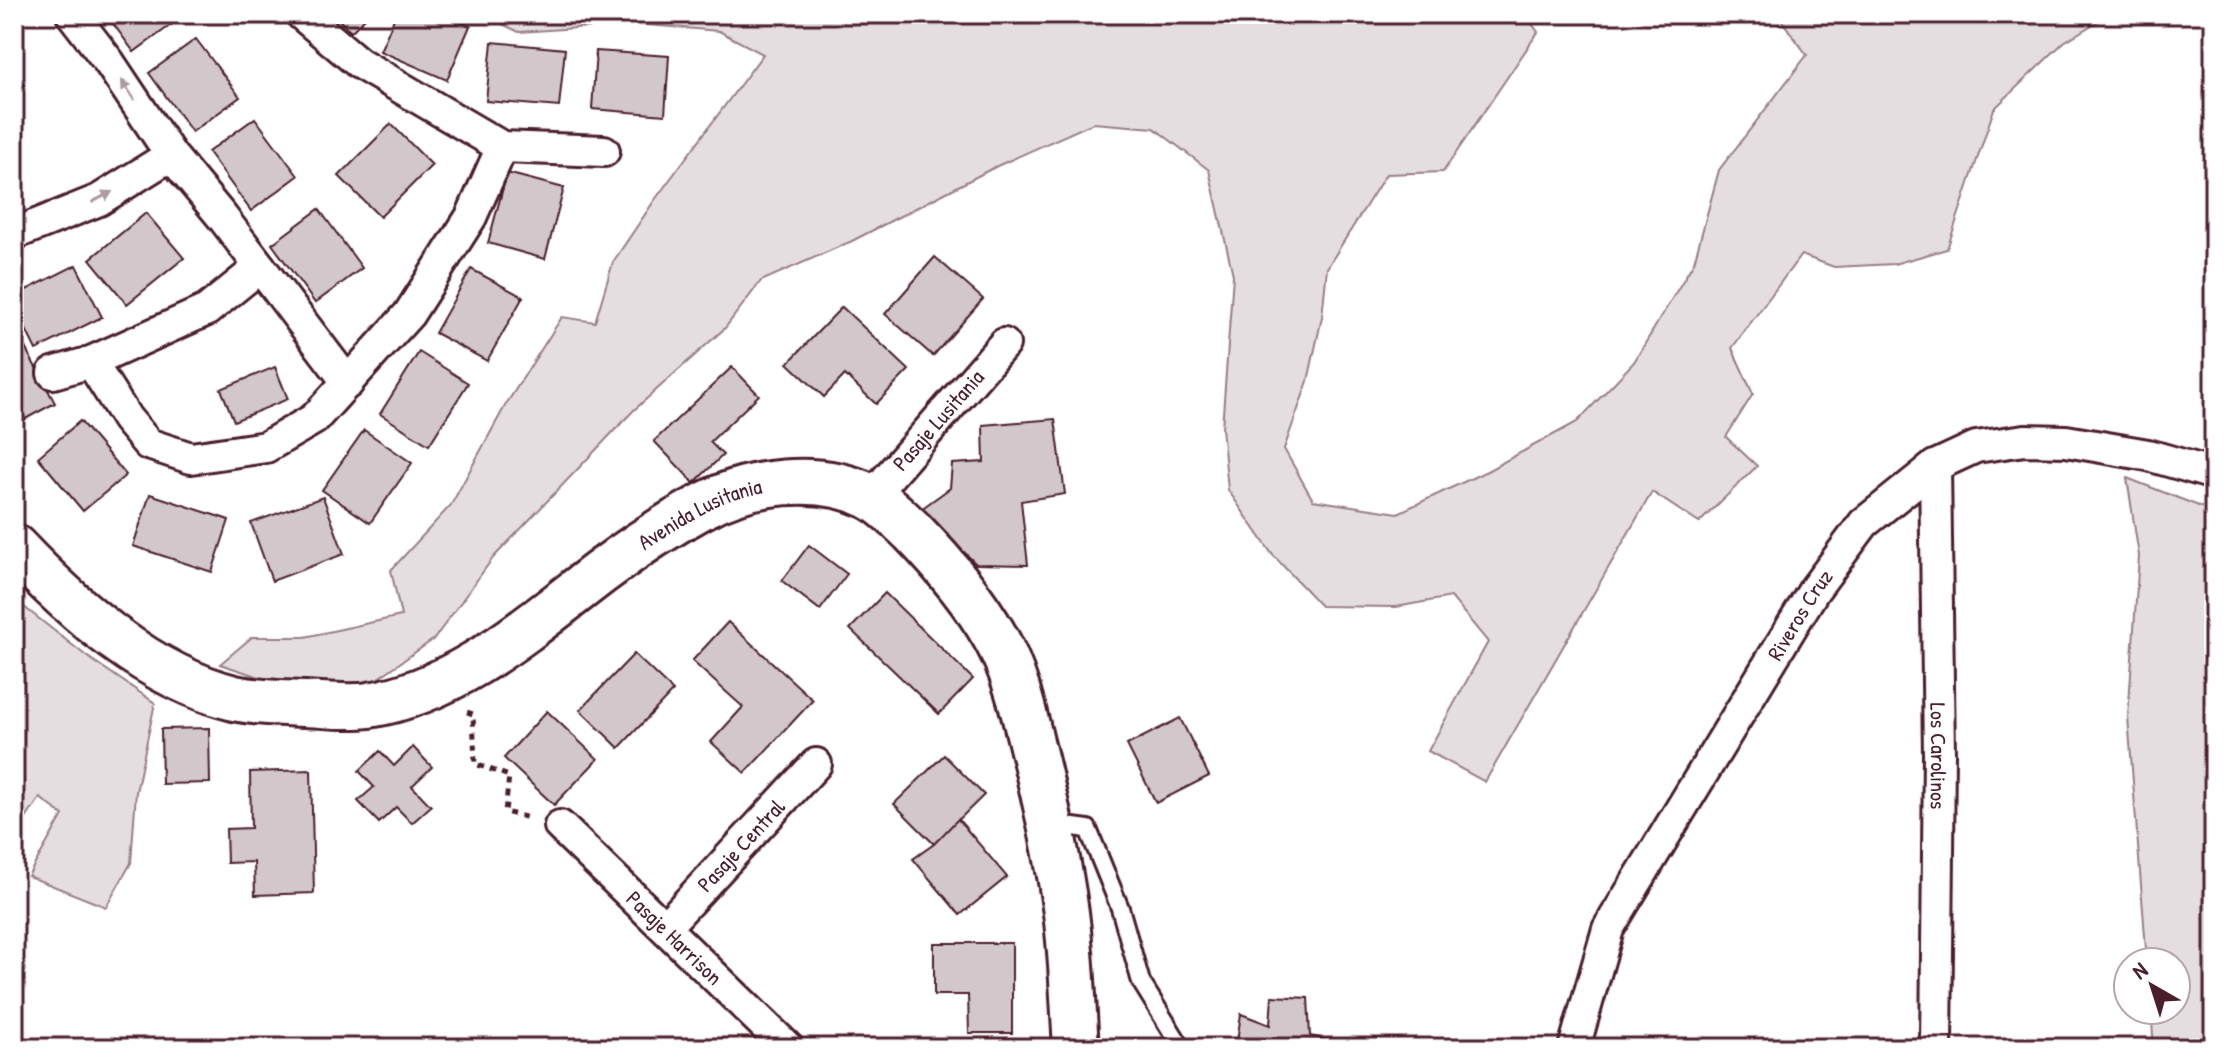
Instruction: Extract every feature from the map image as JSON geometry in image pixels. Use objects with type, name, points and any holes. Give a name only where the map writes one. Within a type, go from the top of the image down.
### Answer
[{"type":"street","points":[[72,14],[109,62],[171,155],[348,383]]},
{"type":"street","points":[[301,14],[359,63],[502,147],[604,151]]},
{"type":"street","points":[[91,362],[127,419],[148,444],[191,458],[266,447],[314,419],[409,314],[471,217],[502,147]]},
{"type":"street","points":[[14,234],[99,200],[171,155]]},
{"type":"street","points":[[53,373],[91,362],[207,310],[260,267]]},
{"type":"street","name":"Pasaje Lusitania","points":[[871,497],[1004,344]]},
{"type":"street","name":"Riveros Cruz","points":[[1574,1048],[1608,929],[1814,590],[1864,523],[1935,466],[1976,447],[2025,440],[2066,441],[2148,455],[2214,474]]},
{"type":"street","name":"Los Carolinos","points":[[1935,466],[1939,754],[1936,1048]]},
{"type":"street","name":"Avenida Lusitania","points":[[14,547],[42,577],[90,617],[139,654],[187,682],[236,698],[367,705],[413,695],[467,669],[547,616],[655,534],[706,504],[750,487],[790,483],[834,484],[871,497],[896,516],[944,564],[997,639],[1022,706],[1050,824],[1066,914],[1076,1048]]},
{"type":"street","name":"Pasaje Central","points":[[666,926],[816,764]]},
{"type":"street","name":"Pasaje Harrison","points":[[560,826],[788,1048]]},
{"type":"lane","points":[[1050,824],[1088,829],[1120,908],[1141,982],[1182,1048]]},
{"type":"path","points":[[413,695],[473,714],[475,764],[509,776],[505,812],[560,826]]},
{"type":"shaded area","points":[[481,14],[1525,14],[1538,32],[1443,172],[1386,174],[1327,268],[1322,317],[1308,381],[1284,449],[1313,500],[1398,513],[1487,471],[1577,422],[1634,362],[1694,262],[1719,170],[1807,55],[1777,14],[2110,14],[2064,42],[1994,109],[1947,249],[1894,264],[1834,267],[1801,255],[1732,348],[1753,394],[1726,437],[1757,466],[1699,523],[1652,492],[1485,782],[1428,751],[1488,642],[1451,597],[1396,607],[1321,606],[1272,554],[1228,490],[1222,428],[1233,275],[1209,170],[1154,128],[1093,123],[997,166],[852,241],[761,281],[725,328],[633,411],[493,558],[434,639],[371,683],[293,688],[220,664],[252,637],[305,637],[401,616],[391,570],[451,505],[505,406],[562,317],[595,322],[613,262],[654,201],[763,54],[719,31],[636,24],[519,32]]},
{"type":"shaded area","points":[[2127,478],[2214,512],[2214,1048],[2154,1048],[2152,1026],[2192,1026],[2192,946],[2146,946],[2128,717],[2139,556]]},
{"type":"shaded area","points":[[14,599],[85,655],[155,703],[136,792],[131,863],[106,907],[28,876],[63,815],[40,798],[14,836]]},
{"type":"building","points":[[106,14],[179,14],[182,17],[134,52]]},
{"type":"building","points":[[333,14],[369,14],[351,32]]},
{"type":"building","points":[[396,14],[442,14],[470,26],[447,80],[380,51]]},
{"type":"building","points":[[196,39],[240,97],[192,132],[149,73]]},
{"type":"building","points":[[492,42],[565,49],[559,107],[486,101]]},
{"type":"building","points":[[596,51],[669,56],[665,115],[592,109]]},
{"type":"building","points":[[255,118],[298,176],[251,211],[208,152]]},
{"type":"building","points":[[391,124],[432,165],[380,217],[339,176]]},
{"type":"building","points":[[507,173],[564,188],[545,259],[488,243]]},
{"type":"building","points":[[319,209],[362,268],[315,303],[272,244]]},
{"type":"building","points":[[146,213],[184,258],[127,304],[90,259]]},
{"type":"building","points":[[935,257],[983,299],[933,356],[885,314]]},
{"type":"building","points":[[76,265],[102,317],[36,350],[14,305],[14,296]]},
{"type":"building","points":[[471,269],[523,297],[487,361],[435,333]]},
{"type":"building","points":[[842,307],[909,370],[876,404],[845,375],[824,397],[788,363]]},
{"type":"building","points":[[14,327],[55,403],[14,425]]},
{"type":"building","points":[[419,352],[468,383],[429,445],[380,414]]},
{"type":"building","points":[[275,367],[288,399],[234,421],[221,389]]},
{"type":"building","points":[[732,367],[759,395],[710,442],[723,455],[694,483],[654,441]]},
{"type":"building","points":[[1055,419],[1065,494],[1021,501],[1028,565],[976,564],[921,509],[950,488],[952,464],[984,462],[983,425]]},
{"type":"building","points":[[80,421],[126,475],[83,511],[38,457]]},
{"type":"building","points":[[364,430],[412,463],[370,523],[322,490]]},
{"type":"building","points":[[150,494],[229,520],[212,572],[133,546]]},
{"type":"building","points":[[323,497],[344,554],[272,581],[251,523]]},
{"type":"building","points":[[809,545],[847,574],[820,610],[782,581]]},
{"type":"building","points":[[885,593],[973,679],[939,714],[850,629]]},
{"type":"building","points":[[728,622],[813,700],[745,773],[711,742],[743,707],[692,661]]},
{"type":"building","points":[[634,654],[673,691],[619,748],[580,710]]},
{"type":"building","points":[[547,711],[598,759],[554,805],[504,758]]},
{"type":"building","points":[[1180,718],[1209,776],[1156,803],[1127,745]]},
{"type":"building","points":[[209,728],[210,783],[162,784],[161,729]]},
{"type":"building","points":[[413,747],[432,767],[412,786],[431,806],[412,823],[396,807],[379,823],[358,801],[374,787],[359,771],[380,751],[394,766]]},
{"type":"building","points":[[944,755],[984,795],[934,844],[894,804]]},
{"type":"building","points":[[311,770],[314,893],[255,895],[254,862],[227,863],[226,829],[251,828],[250,772]]},
{"type":"building","points":[[958,819],[1007,877],[960,915],[913,859],[934,844]]},
{"type":"building","points":[[934,943],[1012,943],[1012,1033],[969,1033],[968,995],[934,995]]},
{"type":"building","points":[[1272,996],[1308,998],[1310,1036],[1365,1048],[1236,1048],[1241,1014],[1270,1025]]}]
